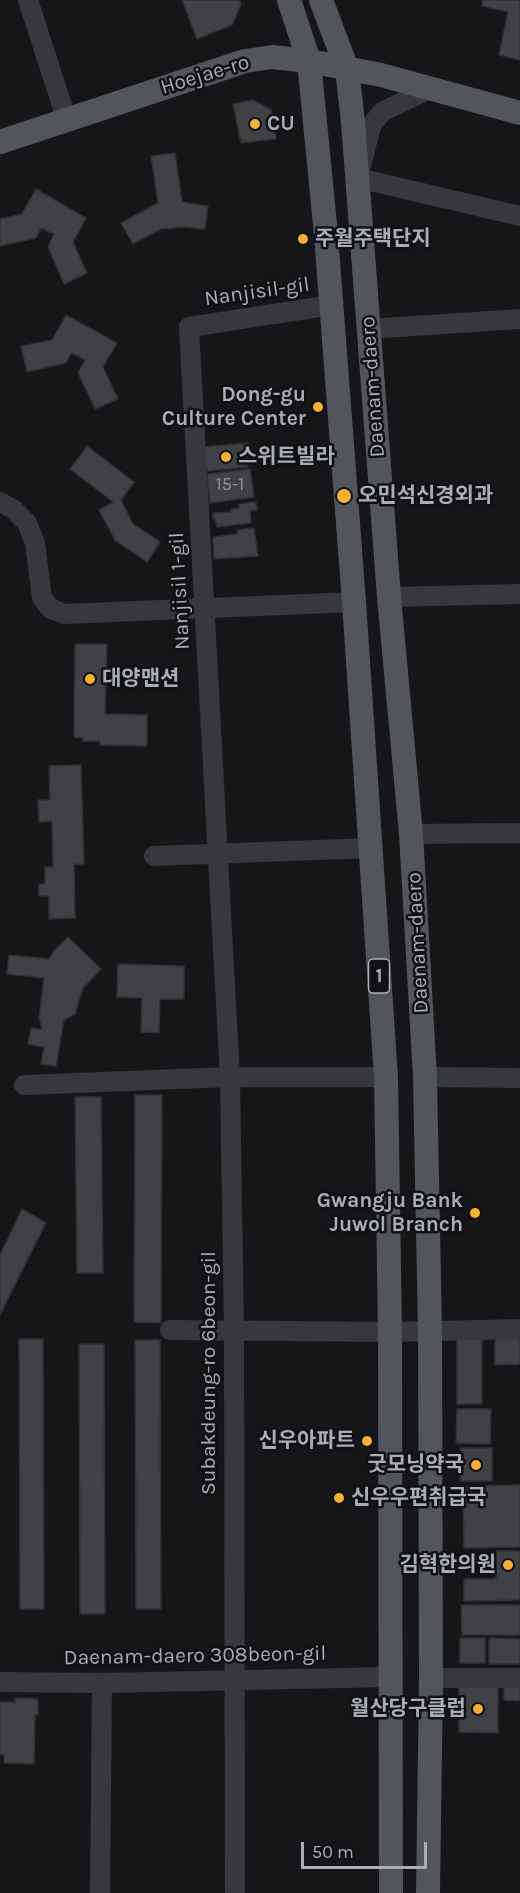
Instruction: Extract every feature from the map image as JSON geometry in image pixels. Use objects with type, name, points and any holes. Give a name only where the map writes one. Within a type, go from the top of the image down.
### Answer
[{"type":"main road","name":"Daenam-daero","points":[[289,0],[309,61],[332,305],[386,1077],[390,1332],[391,1893]]},
{"type":"main road","name":"Daenam-daero","points":[[321,0],[347,69],[358,178],[389,597],[411,834],[425,1077],[430,1331],[431,1678],[428,1893]]},
{"type":"main road","name":"Hoejae-ro","points":[[0,142],[245,61],[272,57],[309,61],[381,75],[520,113]]},
{"type":"street","points":[[28,0],[68,121]]},
{"type":"street","points":[[429,89],[382,112],[371,126],[358,178],[520,216]]},
{"type":"street","name":"Nanjisil-gil","points":[[189,327],[332,305]]},
{"type":"street","points":[[368,329],[520,319]]},
{"type":"street","name":"Nanjisil 1-gil","points":[[189,327],[218,854]]},
{"type":"street","points":[[0,502],[13,509],[27,523],[35,543],[42,598],[50,608],[64,614],[205,610],[354,602]]},
{"type":"street","points":[[389,597],[520,594]]},
{"type":"street","points":[[411,834],[520,833]]},
{"type":"street","points":[[153,856],[371,848]]},
{"type":"street","name":"Subakdeung-ro 6beon-gil","points":[[218,854],[230,1077],[234,1331],[235,1893]]},
{"type":"street","points":[[24,1085],[230,1077],[386,1077]]},
{"type":"street","points":[[425,1077],[520,1078]]},
{"type":"street","points":[[170,1330],[390,1332],[520,1329]]},
{"type":"street","name":"Daenam-daero 308beon-gil","points":[[0,1682],[102,1683],[390,1677]]},
{"type":"street","points":[[431,1678],[520,1678]]},
{"type":"street","points":[[100,1893],[102,1683]]},
{"type":"building","points":[[182,0],[240,0],[241,4],[232,25],[197,39]]},
{"type":"building","points":[[483,0],[520,0],[520,60],[499,55],[508,12],[482,6]]},
{"type":"building","name":"CU","points":[[253,100],[271,110],[276,139],[241,143],[233,104]]},
{"type":"building","points":[[175,153],[182,202],[208,206],[205,229],[184,227],[161,229],[133,244],[121,223],[158,203],[151,156]]},
{"type":"building","points":[[36,189],[86,218],[73,242],[87,273],[64,284],[48,247],[54,234],[41,228],[36,238],[0,246],[0,219],[22,214]]},
{"type":"building","points":[[66,315],[117,343],[103,367],[118,399],[95,409],[78,373],[85,360],[71,353],[66,363],[27,372],[21,346],[52,340]]},
{"type":"building","name":"스위트빌라","points":[[248,443],[248,467],[206,471],[203,447]]},
{"type":"building","points":[[87,446],[134,482],[121,500],[133,524],[160,542],[147,562],[115,540],[99,510],[113,502],[70,469]]},
{"type":"building","points":[[250,469],[254,497],[210,503],[207,474]]},
{"type":"building","points":[[256,502],[257,510],[250,511],[251,523],[217,527],[213,513],[231,512],[231,509],[239,509],[239,504]]},
{"type":"building","points":[[254,528],[258,556],[214,559],[213,537],[237,534],[237,530]]},
{"type":"building","name":"대양맨션","points":[[75,644],[107,644],[105,714],[147,715],[147,746],[100,745],[100,741],[83,741],[83,738],[74,737]]},
{"type":"building","points":[[81,765],[84,864],[74,864],[75,918],[49,919],[49,896],[39,896],[39,884],[45,884],[45,867],[53,867],[52,821],[39,822],[38,800],[50,800],[49,766]]},
{"type":"building","points":[[68,937],[101,969],[83,988],[75,1014],[64,1020],[56,1066],[41,1064],[44,1047],[28,1044],[31,1028],[42,1029],[39,1018],[44,978],[7,974],[9,955],[49,959]]},
{"type":"building","points":[[118,964],[184,966],[184,999],[160,999],[159,1033],[141,1032],[142,998],[117,997]]},
{"type":"building","points":[[135,1095],[162,1095],[161,1323],[134,1322]]},
{"type":"building","points":[[75,1097],[101,1097],[103,1273],[77,1273]]},
{"type":"building","points":[[22,1209],[46,1223],[0,1315],[0,1255]]},
{"type":"building","points":[[495,1336],[520,1336],[520,1364],[495,1365]]},
{"type":"building","points":[[457,1337],[482,1337],[482,1404],[457,1404]]},
{"type":"building","points":[[19,1339],[43,1339],[44,1609],[20,1609]]},
{"type":"building","points":[[135,1340],[160,1340],[161,1609],[136,1609]]},
{"type":"building","points":[[79,1344],[104,1344],[105,1614],[80,1614]]},
{"type":"building","points":[[457,1409],[491,1409],[490,1444],[456,1443]]},
{"type":"building","name":"굿모닝약국","points":[[460,1448],[492,1448],[492,1481],[460,1481]]},
{"type":"building","points":[[520,1485],[520,1547],[464,1548],[463,1486]]},
{"type":"building","name":"김혁한의원","points":[[496,1551],[520,1551],[520,1600],[464,1601],[464,1579],[496,1579]]},
{"type":"building","points":[[461,1605],[520,1605],[520,1635],[462,1635]]},
{"type":"building","points":[[460,1638],[485,1638],[485,1663],[460,1663]]},
{"type":"building","points":[[489,1638],[520,1639],[520,1664],[489,1664]]},
{"type":"building","points":[[504,1683],[520,1683],[520,1701],[504,1700]]},
{"type":"building","name":"월산당구클럽","points":[[459,1684],[498,1685],[498,1733],[459,1732]]},
{"type":"building","points":[[15,1698],[38,1699],[38,1715],[35,1715],[34,1764],[4,1763],[4,1755],[0,1755],[0,1702],[15,1702]]},
{"type":"place","name":"CU","points":[[255,124]]},
{"type":"place","name":"주월주택단지","points":[[303,239]]},
{"type":"place","name":"Dong-gu Culture Center","points":[[318,407]]},
{"type":"place","name":"스위트빌라","points":[[226,457]]},
{"type":"place","name":"오민석신경외과","points":[[344,496]]},
{"type":"place","name":"대양맨션","points":[[90,679]]},
{"type":"place","name":"Gwangju Bank Juwol Branch","points":[[475,1213]]},
{"type":"place","name":"신우아파트","points":[[367,1441]]},
{"type":"place","name":"굿모닝약국","points":[[476,1465]]},
{"type":"place","name":"신우우편취급국","points":[[339,1498]]},
{"type":"place","name":"김혁한의원","points":[[508,1565]]},
{"type":"place","name":"월산당구클럽","points":[[478,1709]]}]
